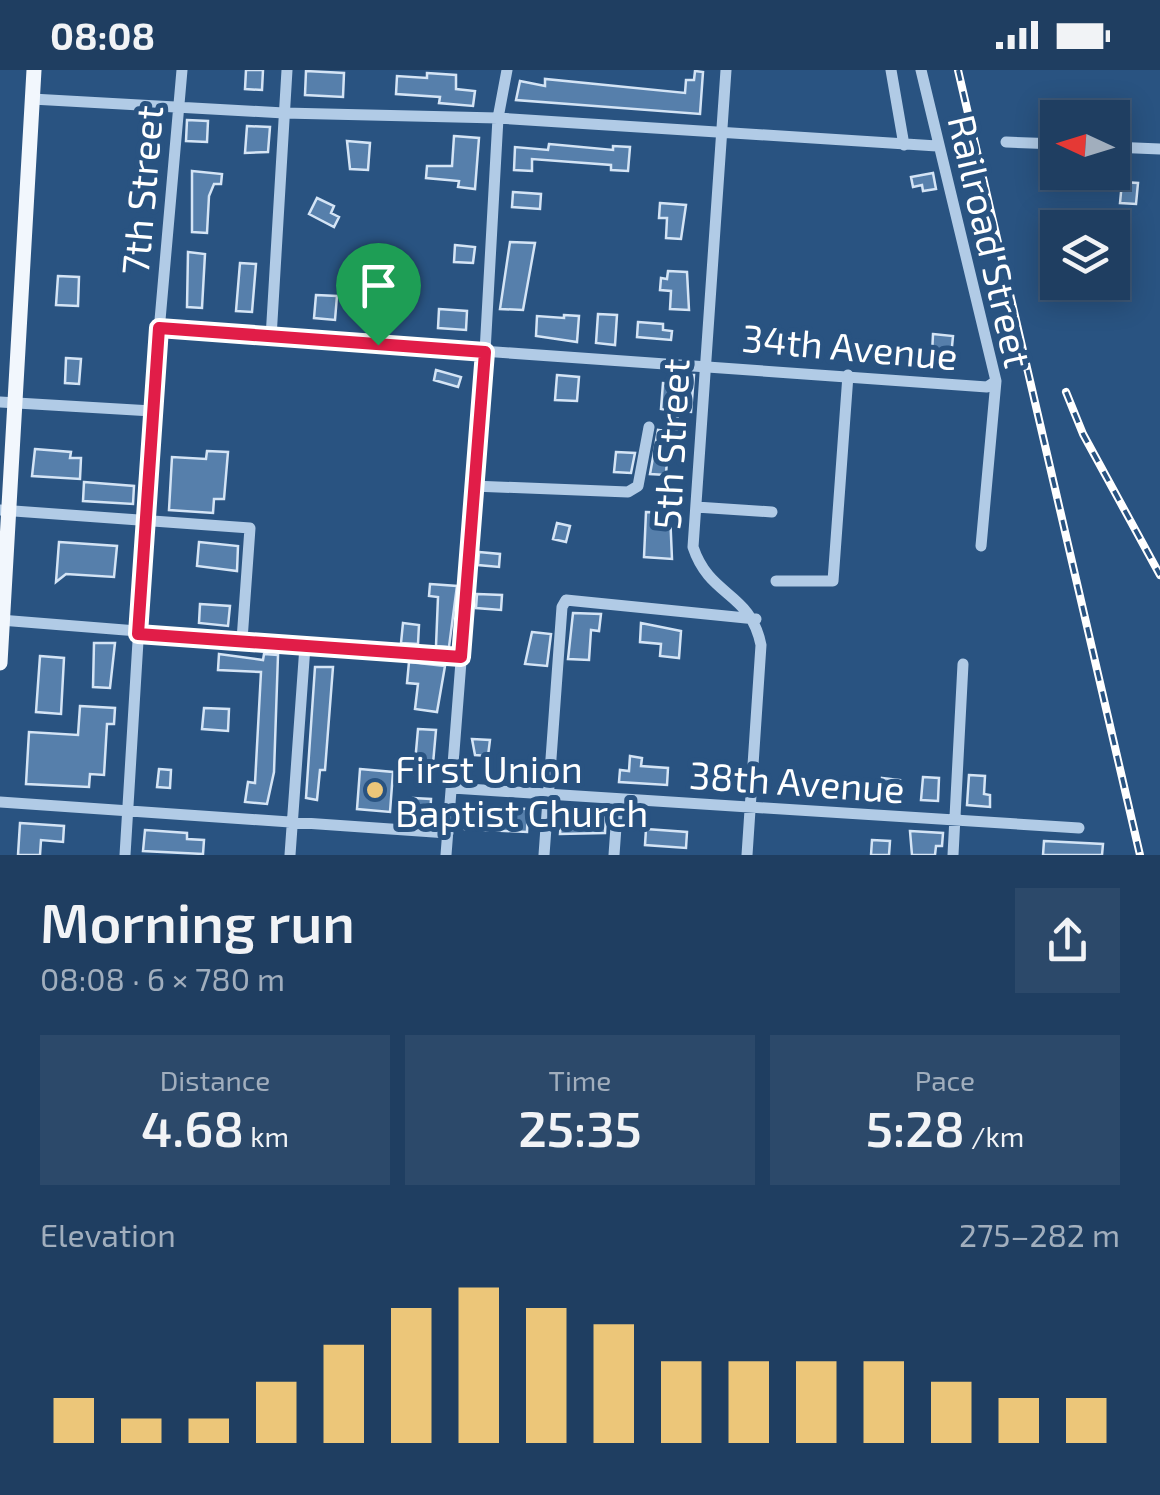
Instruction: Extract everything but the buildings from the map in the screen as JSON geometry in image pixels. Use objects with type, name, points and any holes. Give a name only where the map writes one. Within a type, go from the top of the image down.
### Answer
[{"type":"main road","points":[[0,664],[7,402],[34,70]]},
{"type":"street","name":"7th Street","points":[[125,855],[152,411],[182,70]]},
{"type":"street","points":[[271,338],[288,70]]},
{"type":"street","points":[[446,855],[485,352],[498,118],[507,70]]},
{"type":"street","name":"5th Street","points":[[726,70],[693,548],[700,570],[756,619]]},
{"type":"street","points":[[890,70],[904,145]]},
{"type":"street","name":"Railroad Street","points":[[921,70],[996,382],[981,546]]},
{"type":"street","points":[[32,99],[284,114],[498,118],[937,146]]},
{"type":"street","points":[[1006,142],[1040,143]]},
{"type":"street","points":[[1130,148],[1160,149]]},
{"type":"street","name":"34th Avenue","points":[[159,328],[987,387],[996,382]]},
{"type":"street","points":[[776,581],[833,580],[848,375]]},
{"type":"street","points":[[7,402],[152,411]]},
{"type":"street","points":[[473,486],[628,492],[638,486],[650,427]]},
{"type":"street","points":[[696,507],[772,512]]},
{"type":"street","points":[[4,510],[250,528],[242,640]]},
{"type":"street","points":[[544,855],[562,607],[566,600],[756,619],[761,645],[747,855]]},
{"type":"street","points":[[1,620],[461,657]]},
{"type":"street","points":[[290,855],[306,646]]},
{"type":"street","points":[[953,855],[963,664]]},
{"type":"street","name":"38th Avenue","points":[[452,788],[1079,828]]},
{"type":"street","points":[[614,855],[618,799]]},
{"type":"street","points":[[0,802],[448,833]]},
{"type":"railway","points":[[958,70],[1140,855]]},
{"type":"railway","points":[[1066,392],[1083,434],[1160,575]]},
{"type":"place","name":"First Union Baptist Church","points":[[375,790]]},
{"type":"route","points":[[159,328],[378,345],[485,352],[461,657],[138,634],[159,328]]}]
